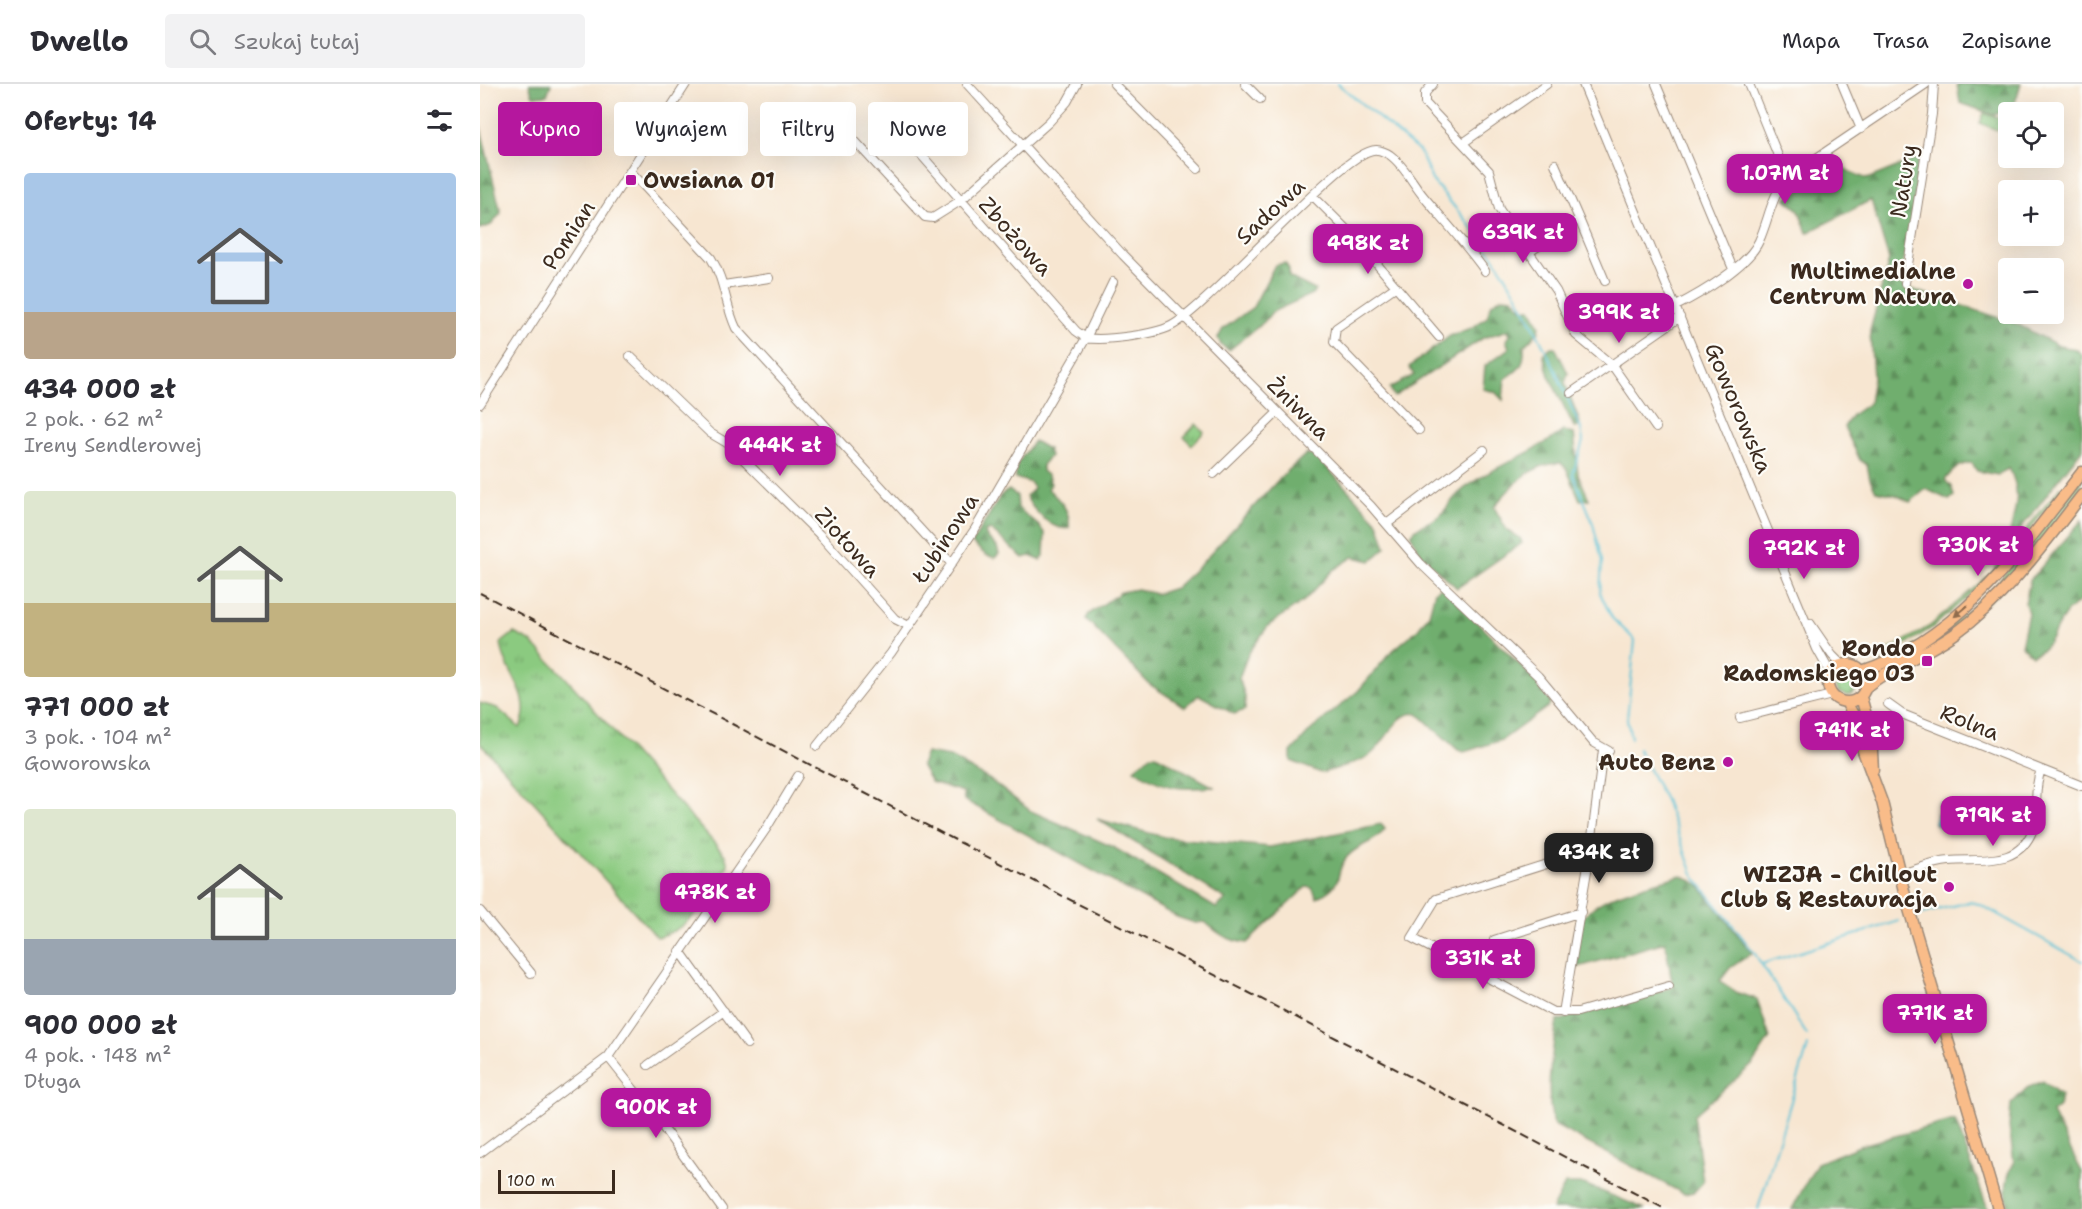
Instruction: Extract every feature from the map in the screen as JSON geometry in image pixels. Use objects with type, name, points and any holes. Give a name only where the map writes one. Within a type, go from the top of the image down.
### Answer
[{"type":"main road","points":[[1862,671],[1903,652],[1927,637],[1983,592],[2082,472]]},
{"type":"main road","points":[[1846,702],[1933,649],[1977,617],[2017,576],[2082,495]]},
{"type":"main road","points":[[1862,671],[1853,665],[1842,665],[1830,674],[1828,685],[1832,695],[1846,702],[1855,718],[1998,1209]]},
{"type":"main road","points":[[1862,671],[1863,692],[1873,750],[1872,771]]},
{"type":"street","name":"Pomian","points":[[480,404],[686,84]]},
{"type":"street","name":"Żniwna","points":[[967,84],[1183,317],[1388,523],[1421,564],[1538,676],[1577,724],[1606,751],[1591,850]]},
{"type":"street","points":[[856,142],[925,217],[933,218],[960,201],[1059,112],[1077,84]]},
{"type":"street","points":[[1114,84],[1198,169]]},
{"type":"street","points":[[1245,84],[1260,99]]},
{"type":"street","points":[[1433,84],[1425,93],[1424,100],[1428,107],[1489,171],[1499,209],[1531,251],[1556,291],[1576,335],[1612,365],[1656,428]]},
{"type":"street","points":[[1463,143],[1547,84]]},
{"type":"street","name":"Goworowska","points":[[1582,84],[1817,649],[1830,674]]},
{"type":"street","points":[[1656,84],[1733,269]]},
{"type":"street","points":[[1749,84],[1787,178]]},
{"type":"street","points":[[1842,84],[1861,129]]},
{"type":"street","points":[[1676,306],[1747,258],[1759,241],[1775,194],[1787,178],[1926,84]]},
{"type":"street","name":"Natury","points":[[1905,283],[1932,114],[1934,84]]},
{"type":"street","name":"Sadowa","points":[[1086,338],[1103,340],[1168,327],[1183,317],[1332,176],[1364,152],[1375,149],[1389,154],[1462,239],[1485,271]]},
{"type":"street","name":"Zbożowa","points":[[921,156],[1076,331],[1086,338]]},
{"type":"street","points":[[1555,164],[1605,281]]},
{"type":"street","points":[[630,171],[697,239],[721,273],[730,315],[736,328],[951,563]]},
{"type":"street","points":[[1313,196],[1353,236],[1439,337]]},
{"type":"street","points":[[1531,251],[1580,219]]},
{"type":"street","points":[[724,285],[769,279]]},
{"type":"street","points":[[1086,338],[1113,282]]},
{"type":"street","points":[[1395,286],[1336,328],[1334,342],[1419,430]]},
{"type":"street","points":[[1571,393],[1680,317]]},
{"type":"street","name":"Łubinowa","points":[[817,746],[891,653],[951,563],[1006,476],[1086,338]]},
{"type":"street","name":"Ziołowa","points":[[630,356],[710,433],[727,442],[819,534],[895,619],[909,626]]},
{"type":"street","points":[[1214,474],[1278,412]]},
{"type":"street","points":[[1388,523],[1484,450]]},
{"type":"street","name":"Goworowska","points":[[1804,614],[1832,655],[1842,665]]},
{"type":"street","points":[[1740,718],[1832,695]]},
{"type":"street","name":"Rolna","points":[[1888,704],[1902,714],[2082,786]]},
{"type":"street","points":[[1900,874],[1944,861],[1998,860],[2016,852],[2025,843],[2033,829],[2035,787],[2041,770]]},
{"type":"street","points":[[480,1153],[608,1057],[766,829],[798,776]]},
{"type":"street","points":[[1563,1013],[1591,850],[1436,899],[1412,938],[1553,1012],[1563,1013],[1578,1012],[1669,986]]},
{"type":"street","points":[[480,911],[531,974]]},
{"type":"street","points":[[1494,940],[1581,912]]},
{"type":"street","points":[[680,951],[747,1044]]},
{"type":"street","points":[[648,1065],[724,1011]]},
{"type":"street","points":[[608,1057],[654,1115],[722,1209]]},
{"type":"green space","points":[[529,84],[551,84],[547,95],[533,96]]},
{"type":"green space","points":[[1957,84],[2021,84],[2015,102],[1998,102],[1998,114],[1994,115],[1960,103]]},
{"type":"green space","points":[[1984,113],[1998,118],[1998,130],[1980,123]]},
{"type":"green space","points":[[480,125],[501,213],[491,225],[480,229]]},
{"type":"green space","points":[[1919,158],[1912,221],[1899,285],[1998,317],[1998,324],[2017,324],[2059,346],[2076,349],[2082,355],[2082,449],[2012,540],[2009,538],[2015,511],[2016,487],[2009,468],[1998,475],[1977,471],[1972,463],[1968,463],[1953,471],[1945,480],[1954,496],[1949,500],[1926,489],[1910,502],[1896,495],[1876,491],[1867,465],[1860,460],[1844,427],[1852,415],[1869,403],[1873,377],[1870,331],[1889,260],[1871,200],[1807,233],[1799,210],[1785,198],[1839,167],[1867,179]]},
{"type":"green space","points":[[1285,263],[1289,269],[1289,277],[1315,290],[1312,294],[1272,312],[1264,322],[1229,350],[1221,345],[1218,338],[1223,329],[1253,307],[1275,265]]},
{"type":"green space","points":[[1502,297],[1513,298],[1523,309],[1531,309],[1540,325],[1539,331],[1524,346],[1522,363],[1505,379],[1503,400],[1495,392],[1483,389],[1485,366],[1509,348],[1506,340],[1510,334],[1508,330],[1483,338],[1394,397],[1390,388],[1414,375],[1409,367],[1450,336],[1473,327],[1487,317],[1492,303]]},
{"type":"green space","points":[[1551,347],[1555,347],[1568,373],[1565,383],[1580,423],[1578,427],[1574,427],[1549,376],[1543,354]]},
{"type":"green space","points":[[1196,424],[1204,432],[1192,445],[1184,437]]},
{"type":"green space","points":[[1563,431],[1574,433],[1578,474],[1589,499],[1580,500],[1566,468],[1561,463],[1541,467],[1523,477],[1494,507],[1507,530],[1520,538],[1522,543],[1457,588],[1422,556],[1411,535],[1420,526],[1438,517],[1456,496],[1471,484]]},
{"type":"green space","points":[[1034,441],[1048,449],[1050,456],[1042,465],[1042,471],[1048,476],[1051,484],[1048,489],[1066,511],[1069,528],[1056,527],[1044,519],[1026,496],[1034,489],[1031,483],[1015,478],[1017,464]]},
{"type":"green space","points":[[1306,454],[1316,456],[1378,522],[1386,547],[1371,561],[1353,557],[1333,570],[1305,600],[1268,626],[1248,654],[1239,678],[1245,696],[1245,710],[1234,714],[1199,695],[1185,707],[1149,684],[1086,619],[1089,614],[1121,592],[1137,589],[1156,594],[1175,588],[1201,564],[1280,478]]},
{"type":"green space","points":[[2082,477],[2079,490],[2071,503],[1993,597],[1950,631],[1871,677],[1869,674],[1958,619],[1991,591]]},
{"type":"green space","points":[[2060,487],[2062,489],[1995,573],[1932,628],[1879,661],[1877,657],[1930,626],[1993,571]]},
{"type":"green space","points":[[1009,490],[1017,496],[1018,508],[1045,534],[1044,556],[1040,560],[1030,556],[1023,558],[991,530],[985,532],[997,547],[999,554],[995,558],[986,555],[972,543],[1001,495]]},
{"type":"green space","points":[[2082,520],[2082,600],[2066,614],[2048,644],[2032,655],[2021,646],[2028,613],[2025,603],[2030,580]]},
{"type":"green space","points":[[1442,587],[1550,695],[1550,705],[1502,740],[1464,752],[1458,750],[1418,714],[1410,714],[1398,722],[1376,750],[1366,758],[1321,773],[1291,761],[1291,752],[1311,730],[1358,691],[1391,652],[1418,629],[1429,614],[1435,591]]},
{"type":"green space","points":[[514,633],[530,641],[565,677],[725,855],[728,865],[707,899],[690,919],[669,933],[657,937],[480,743],[480,703],[497,708],[520,728],[524,716],[522,695],[501,643]]},
{"type":"green space","points":[[1847,673],[1855,676],[1858,684],[1855,692],[1847,695],[1839,692],[1836,684],[1839,676]]},
{"type":"green space","points":[[926,753],[950,757],[990,780],[1031,811],[1113,847],[1216,908],[1226,899],[1097,819],[1164,837],[1270,847],[1381,824],[1385,829],[1347,857],[1336,883],[1327,892],[1317,898],[1312,888],[1306,887],[1247,943],[1224,936],[1205,922],[1195,923],[1177,917],[964,800],[963,792],[931,782],[921,765]]},
{"type":"green space","points":[[1151,755],[1156,755],[1214,787],[1172,787],[1154,781],[1134,769]]},
{"type":"green space","points":[[1681,875],[1698,884],[1752,953],[1730,968],[1720,981],[1738,993],[1757,999],[1770,1038],[1752,1065],[1694,1115],[1703,1182],[1694,1192],[1684,1194],[1554,1125],[1549,1086],[1557,1021],[1673,987],[1665,942],[1572,969],[1574,935],[1582,918],[1592,908],[1620,893]]},
{"type":"green space","points":[[2043,1081],[2061,1095],[2059,1107],[2052,1113],[2082,1172],[2082,1209],[2009,1209],[2006,1185],[2014,1163],[2009,1127],[2011,1104],[2027,1088]]},
{"type":"green space","points":[[1955,1120],[1988,1209],[1792,1209],[1817,1163],[1862,1145]]},
{"type":"green space","points":[[1565,1184],[1584,1184],[1645,1209],[1552,1209]]},
{"type":"water","points":[[1944,801],[1947,805],[1947,826],[1941,828],[1934,822],[1939,810],[1938,803]]},
{"type":"waterway","points":[[1338,84],[1420,152],[1432,180],[1482,240],[1485,248],[1505,274],[1561,383],[1581,429],[1583,441],[1573,474],[1592,520],[1602,560],[1600,593],[1612,618],[1635,640],[1627,719],[1631,738]]},
{"type":"waterway","points":[[1638,749],[1665,800],[1694,876],[1753,951],[1807,1035]]},
{"type":"waterway","points":[[1921,914],[1969,902],[1979,904],[2082,961]]},
{"type":"waterway","points":[[1762,964],[1899,921]]},
{"type":"waterway","points":[[1758,1209],[1808,1046]]},
{"type":"railway","points":[[480,593],[1665,1209]]},
{"type":"place","name":"Owsiana 01","points":[[631,180]]},
{"type":"place","name":"Multimedialne Centrum Natura","points":[[1968,284]]},
{"type":"place","name":"Rondo Radomskiego 03","points":[[1927,661]]},
{"type":"place","name":"Auto Benz","points":[[1728,762]]},
{"type":"place","name":"WIZJA - Chillout Club & Restauracja","points":[[1949,887]]}]
